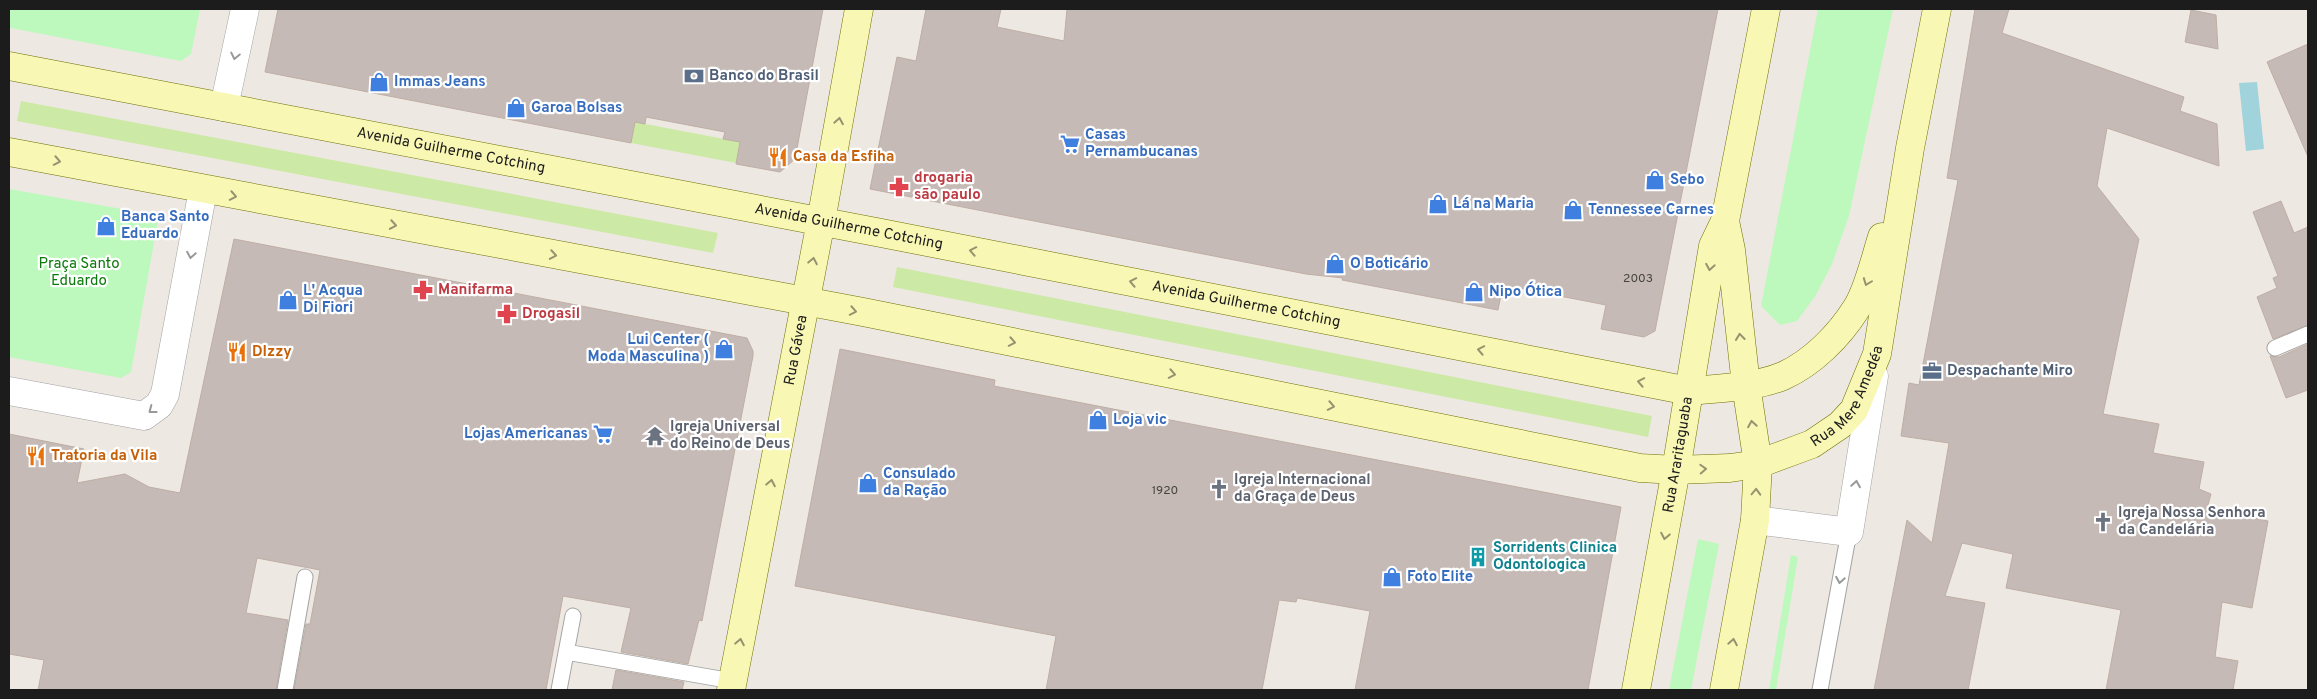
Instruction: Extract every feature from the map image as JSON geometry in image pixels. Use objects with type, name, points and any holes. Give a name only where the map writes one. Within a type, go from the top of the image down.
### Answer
[{"type":"main road","name":"Rua Gávea","points":[[732,686],[821,221],[859,9]]},
{"type":"main road","name":"Rua Araritaguaba","points":[[1636,690],[1714,246],[1725,221],[1766,9]]},
{"type":"main road","name":"Rua Mere Amedéa","points":[[1676,470],[1730,468],[1758,464],[1812,444],[1840,425],[1854,410],[1877,354],[1936,9]]},
{"type":"main road","name":"Avenida Guilherme Cotching","points":[[9,66],[821,221],[1689,391]]},
{"type":"main road","points":[[9,152],[805,302],[1633,467],[1676,470]]},
{"type":"main road","name":"Rua Mere Amedéa","points":[[1689,391],[1746,385],[1782,376],[1815,356],[1857,308],[1873,266],[1884,228],[1901,207]]},
{"type":"main road","name":"Rua Araritaguaba","points":[[1724,690],[1755,520],[1758,464],[1746,385],[1731,250],[1725,221]]},
{"type":"street","points":[[224,108],[245,9]]},
{"type":"street","points":[[9,391],[144,416],[153,411],[165,394],[203,190]]},
{"type":"street","points":[[1755,520],[1849,532],[1877,354]]},
{"type":"lane","points":[[2274,348],[2308,334]]},
{"type":"lane","points":[[1820,690],[1849,532]]},
{"type":"lane","points":[[285,690],[305,577]]},
{"type":"lane","points":[[559,690],[573,616]]},
{"type":"lane","points":[[566,652],[732,686]]},
{"type":"green space","points":[[9,9],[200,9],[191,54],[181,61],[11,28],[9,26]]},
{"type":"green space","points":[[1818,9],[1893,9],[1849,216],[1832,264],[1816,295],[1797,321],[1780,325],[1761,306]]},
{"type":"green space","points":[[21,101],[718,233],[713,253],[17,121]]},
{"type":"green space","points":[[635,122],[740,142],[736,163],[631,143]]},
{"type":"green space","name":"Praça Santo Eduardo","points":[[9,189],[150,214],[158,220],[131,372],[121,378],[9,357]]},
{"type":"green space","points":[[897,267],[1652,416],[1648,437],[893,287]]},
{"type":"green space","points":[[1698,539],[1719,544],[1691,690],[1669,690]]},
{"type":"green space","points":[[1791,555],[1798,557],[1776,690],[1769,690]]},
{"type":"water","points":[[2257,82],[2264,149],[2246,151],[2239,83]]},
{"type":"building","points":[[278,9],[823,9],[795,159],[780,172],[736,164],[740,142],[723,139],[725,132],[646,117],[645,124],[635,122],[631,143],[265,72]]},
{"type":"building","points":[[926,9],[1001,9],[997,27],[1064,41],[1067,9],[1718,9],[1655,331],[1644,337],[1601,329],[1606,305],[1503,285],[1498,310],[1342,280],[1343,278],[1306,274],[870,189],[897,57],[916,61]]},
{"type":"building","points":[[1975,9],[2009,9],[2002,33],[2184,97],[2180,111],[2217,124],[2219,166],[2107,128],[2097,186],[2139,239],[2103,414],[2159,424],[2153,453],[2204,462],[2199,489],[2211,494],[2207,508],[2268,521],[2252,608],[2222,602],[2215,657],[2238,661],[2233,690],[2106,690],[2121,610],[2006,588],[2013,554],[1962,543],[1945,596],[1985,603],[1968,690],[1874,690],[1907,520],[1932,543],[1949,443],[1901,436],[1909,383],[1919,385],[1958,180],[1947,178]]},
{"type":"building","points":[[2191,10],[2216,15],[2218,49],[2185,42]]},
{"type":"building","points":[[2308,44],[2308,157],[2267,62]]},
{"type":"building","points":[[2281,201],[2294,233],[2308,227],[2308,325],[2273,339],[2257,297],[2277,288],[2273,278],[2278,276],[2253,212]]},
{"type":"building","points":[[234,239],[747,338],[753,351],[753,356],[702,621],[699,620],[688,664],[621,652],[631,608],[563,596],[546,690],[294,690],[306,624],[310,624],[320,570],[257,558],[246,613],[288,620],[276,690],[38,690],[44,660],[9,654],[9,434],[84,449],[77,483],[125,474],[149,487],[180,493]]},
{"type":"building","points":[[2308,344],[2308,390],[2286,398],[2270,356],[2279,357]]},
{"type":"building","points":[[840,349],[995,380],[994,386],[1621,507],[1588,690],[1355,690],[1370,611],[1297,598],[1296,602],[1279,600],[1262,690],[1046,690],[1056,636],[795,586]]},
{"type":"building","points":[[616,670],[684,682],[682,690],[612,690]]},
{"type":"place","name":"Banco do Brasil","points":[[694,76]]},
{"type":"place","name":"Immas Jeans","points":[[379,82]]},
{"type":"place","name":"Garoa Bolsas","points":[[516,108]]},
{"type":"place","name":"Casas Pernambucanas","points":[[1070,144]]},
{"type":"place","name":"Casa da Esfiha","points":[[778,157]]},
{"type":"place","name":"Sebo","points":[[1655,180]]},
{"type":"place","name":"drogaria são paulo","points":[[899,187]]},
{"type":"place","name":"Lá na Maria","points":[[1438,204]]},
{"type":"place","name":"Tennessee Carnes","points":[[1573,210]]},
{"type":"place","name":"Banca Santo Eduardo","points":[[106,226]]},
{"type":"place","name":"O Boticário","points":[[1335,264]]},
{"type":"place","name":"Manifarma","points":[[423,290]]},
{"type":"place","name":"Nipo Ótica","points":[[1474,292]]},
{"type":"place","name":"L' Acqua Di Fiori","points":[[288,300]]},
{"type":"place","name":"Drogasil","points":[[507,314]]},
{"type":"place","name":"Lui Center ( Moda Masculina )","points":[[724,349]]},
{"type":"place","name":"DIzzy","points":[[237,352]]},
{"type":"place","name":"Despachante Miro","points":[[1932,371]]},
{"type":"place","name":"Loja vic","points":[[1098,420]]},
{"type":"place","name":"Lojas Americanas","points":[[603,434]]},
{"type":"place","name":"Igreja Universal do Reino de Deus","points":[[655,436]]},
{"type":"place","name":"Tratoria da Vila","points":[[36,456]]},
{"type":"place","name":"Consulado da Ração","points":[[868,483]]},
{"type":"place","name":"Igreja Internacional da Graça de Deus","points":[[1219,489]]},
{"type":"place","name":"Igreja Nossa Senhora da Candelária","points":[[2103,522]]},
{"type":"place","name":"Sorridents Clinica Odontologica","points":[[1478,557]]},
{"type":"place","name":"Foto Elite","points":[[1392,577]]}]
